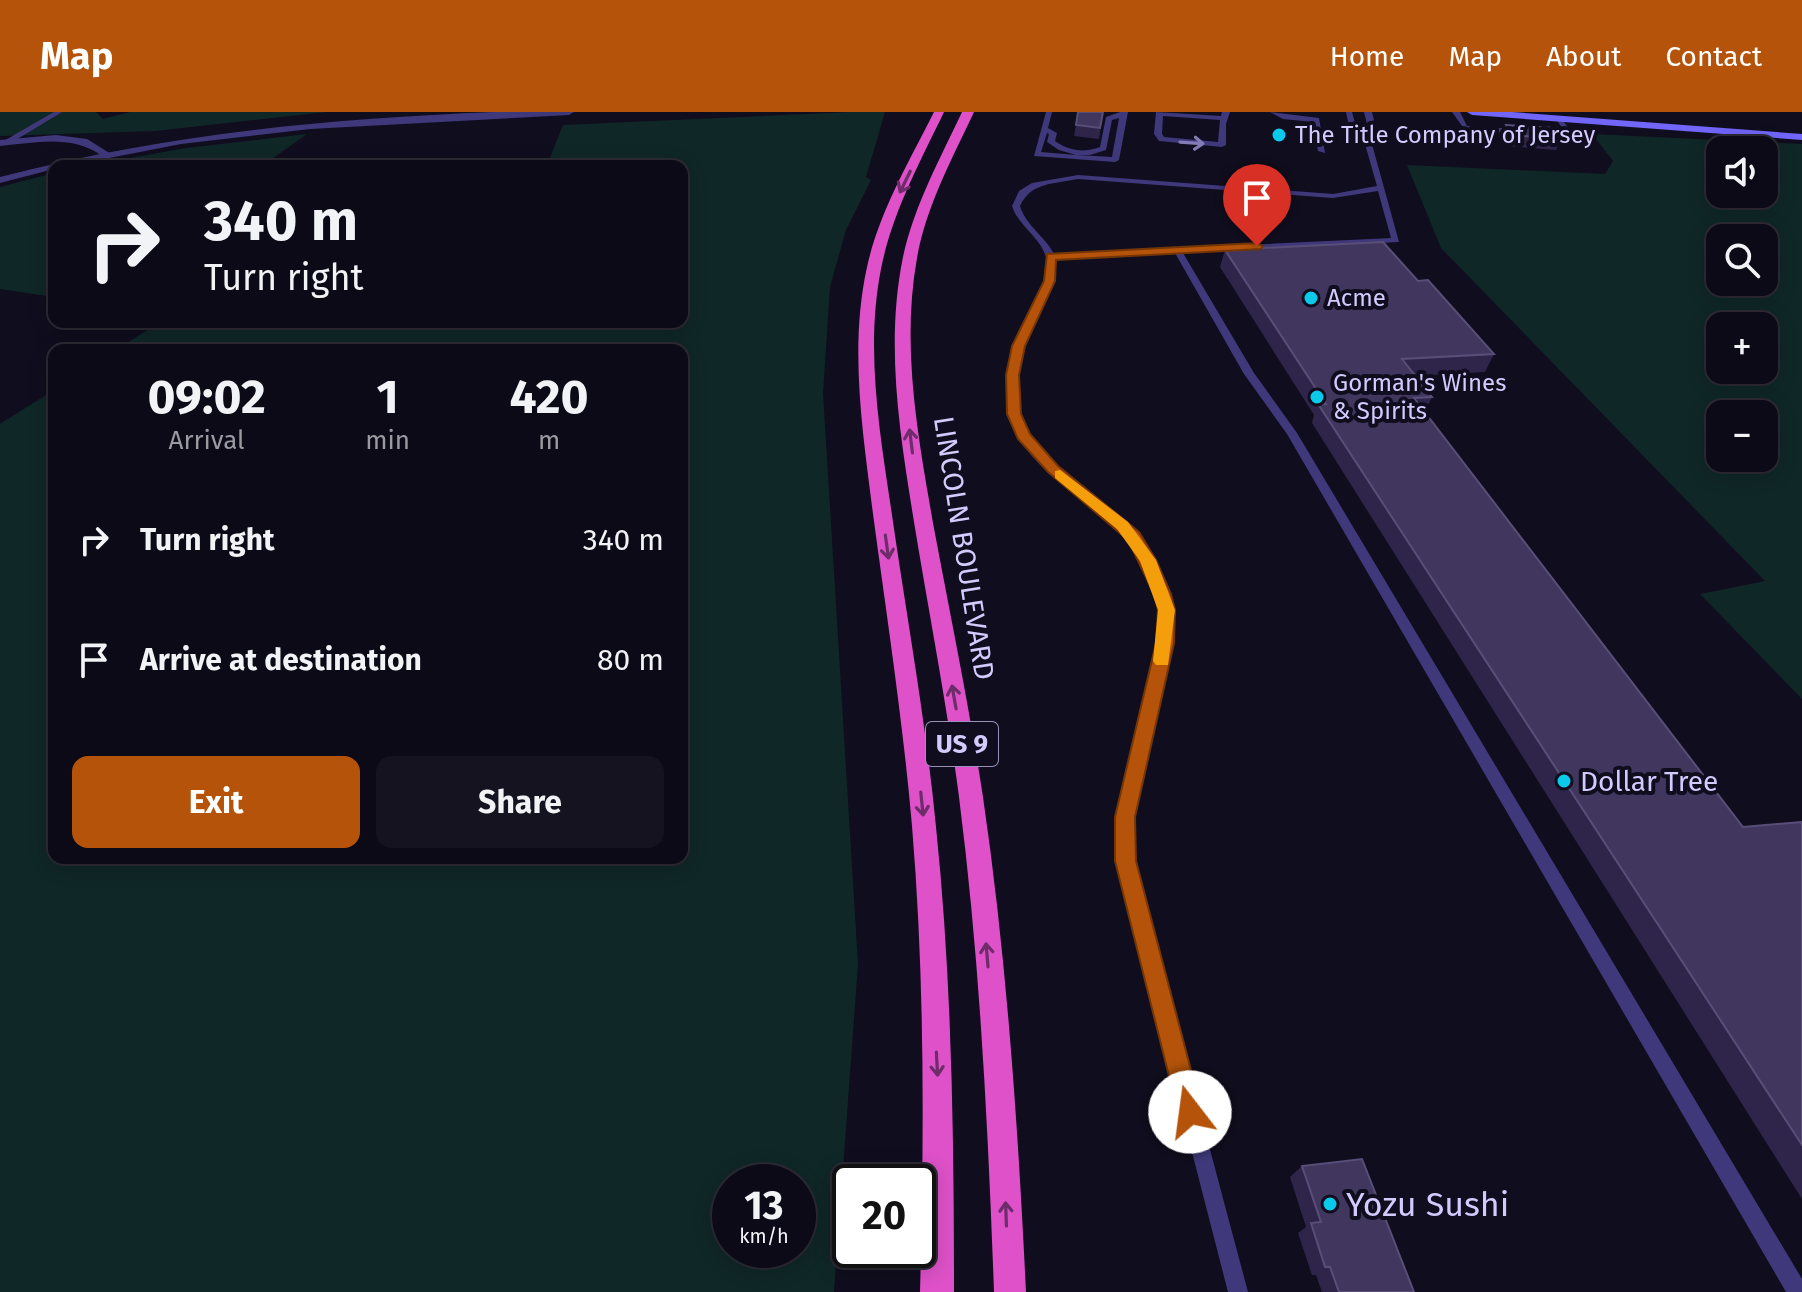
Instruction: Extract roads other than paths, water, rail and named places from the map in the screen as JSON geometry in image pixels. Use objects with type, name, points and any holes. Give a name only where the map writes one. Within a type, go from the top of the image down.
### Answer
[{"type":"highway","name":"US 9","points":[[937,1292],[940,1116],[930,897],[914,738],[872,438],[867,351],[870,292],[883,234],[939,112]]},
{"type":"highway","name":"LINCOLN BOULEVARD","points":[[968,112],[916,231],[906,286],[904,376],[916,478],[968,780],[978,857],[1003,1138],[1010,1292]]},
{"type":"main road","points":[[1472,112],[1802,137]]},
{"type":"street","points":[[80,160],[244,130],[432,115],[569,112]]},
{"type":"street","points":[[3,142],[80,141],[96,144],[106,154]]},
{"type":"street","points":[[0,180],[48,168]]},
{"type":"lane","points":[[3,142],[59,112]]},
{"type":"lane","points":[[1044,129],[1053,133],[1051,142],[1055,146],[1075,148],[1104,145],[1109,119],[1124,114],[1115,160],[1037,154],[1044,129],[1049,112]]},
{"type":"lane","points":[[1274,112],[1283,117],[1316,120],[1322,151]]},
{"type":"lane","points":[[1349,112],[1354,131],[1366,136],[1373,133],[1368,112]]},
{"type":"lane","points":[[1456,112],[1465,128],[1570,135],[1560,119]]},
{"type":"lane","points":[[1160,113],[1226,115],[1222,124],[1222,145],[1164,140],[1159,137],[1160,113]]},
{"type":"lane","points":[[1051,257],[1396,240],[1366,136]]},
{"type":"lane","points":[[1238,1292],[1125,861],[1127,807],[1165,643],[1166,610],[1148,560],[1133,536],[1041,458],[1023,436],[1014,414],[1014,363],[1049,281],[1051,257],[1042,240],[1019,215],[1016,206],[1028,189],[1051,180],[1094,177],[1333,196],[1380,188]]},
{"type":"lane","points":[[1177,250],[1249,374],[1284,420],[1798,1292]]},
{"type":"place","name":"The Title Company of Jersey","points":[[1279,135]]},
{"type":"place","name":"Acme","points":[[1311,298]]},
{"type":"place","name":"Gorman's Wines & Spirits","points":[[1317,397]]},
{"type":"place","name":"Dollar Tree","points":[[1564,781]]},
{"type":"place","name":"Yozu Sushi","points":[[1330,1204]]}]
